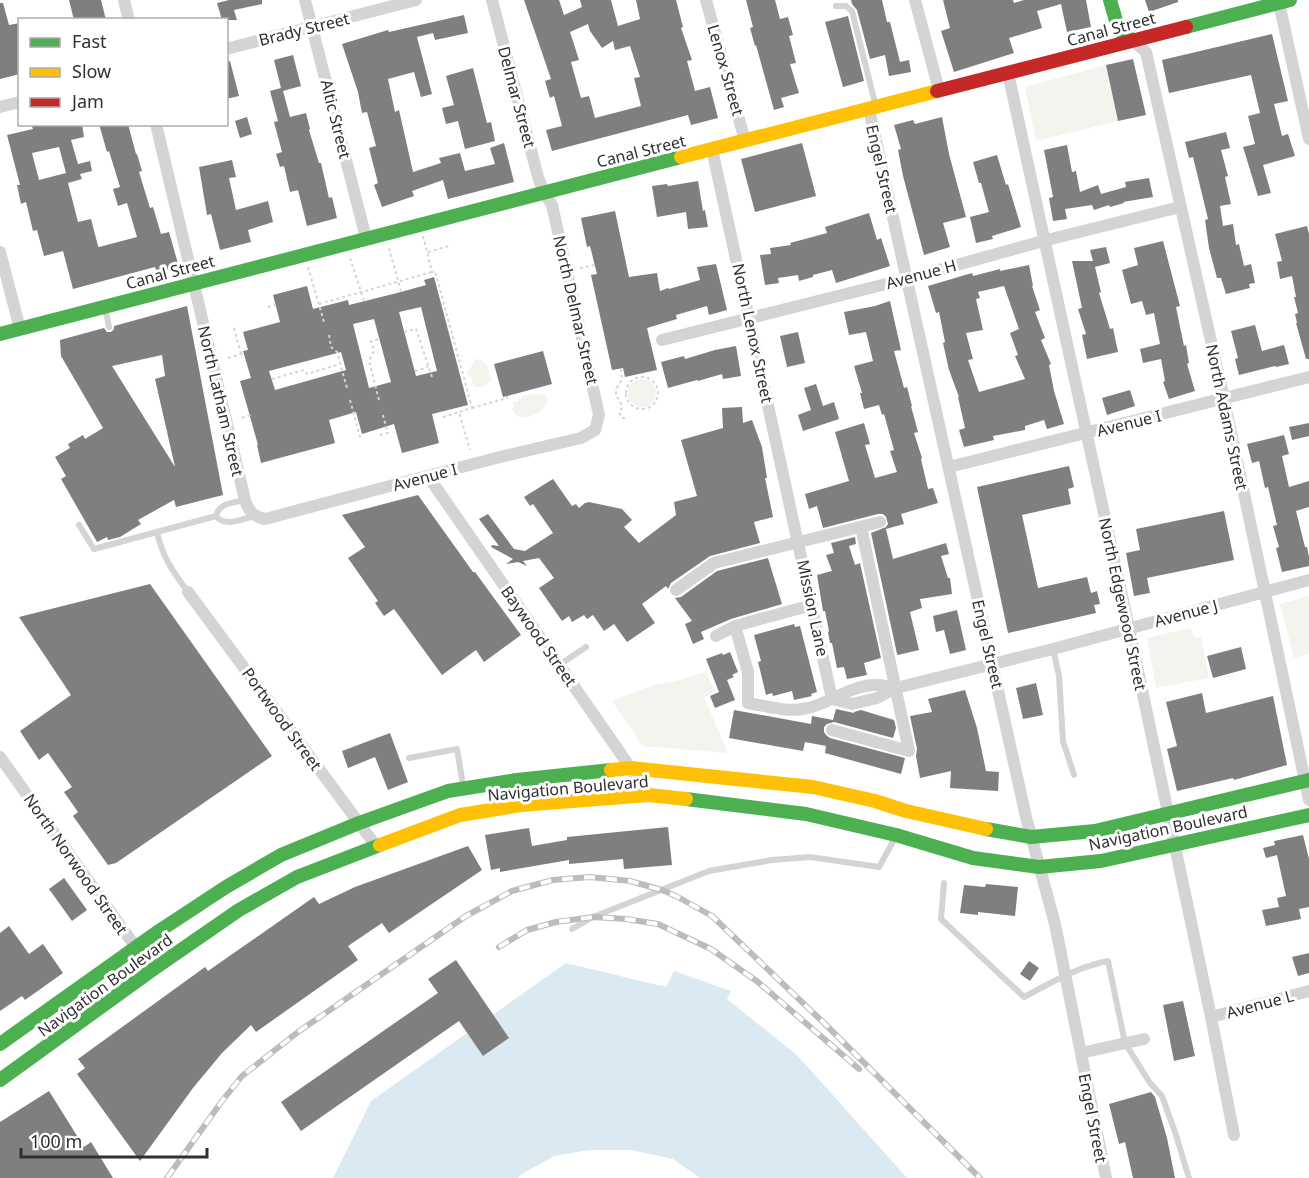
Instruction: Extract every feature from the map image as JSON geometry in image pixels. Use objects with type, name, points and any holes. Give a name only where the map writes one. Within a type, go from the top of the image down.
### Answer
[{"type":"main road","points":[[1110,0],[1119,31],[1132,40]]},
{"type":"main road","name":"Canal Street","points":[[0,334],[1285,1]]},
{"type":"main road","name":"Navigation Boulevard","points":[[0,1044],[135,948],[226,887],[281,855],[448,791],[516,780],[631,768],[813,788],[980,828],[1031,837],[1095,831],[1307,781]]},
{"type":"main road","name":"Navigation Boulevard","points":[[0,1080],[239,910],[297,877],[460,815],[521,805],[649,795],[806,814],[896,835],[973,858],[1039,867],[1101,861],[1309,815]]},
{"type":"main road","points":[[896,835],[906,811]]},
{"type":"street","points":[[124,0],[128,18]]},
{"type":"street","name":"Altic Street","points":[[305,0],[366,238]]},
{"type":"street","name":"Brady Street","points":[[228,48],[416,0]]},
{"type":"street","name":"Delmar Street","points":[[492,0],[544,193]]},
{"type":"street","name":"Lenox Street","points":[[706,0],[745,141]]},
{"type":"street","points":[[915,0],[939,90]]},
{"type":"street","points":[[1285,1],[1309,139]]},
{"type":"street","name":"North Adams Street","points":[[1132,40],[1146,52],[1224,399],[1264,592],[1307,781],[1309,800]]},
{"type":"street","name":"North Edgewood Street","points":[[1008,73],[1129,628],[1234,1135]]},
{"type":"street","points":[[0,107],[18,102]]},
{"type":"street","name":"Engel Street","points":[[872,108],[906,279],[1031,837],[1055,924],[1106,1178]]},
{"type":"street","name":"North Latham Street","points":[[156,126],[245,500],[254,516]]},
{"type":"street","name":"North Lenox Street","points":[[712,149],[793,518]]},
{"type":"street","name":"North Delmar Street","points":[[544,193],[552,206],[599,415],[596,430]]},
{"type":"street","name":"Avenue H","points":[[662,340],[1180,207]]},
{"type":"street","points":[[0,252],[20,329]]},
{"type":"street","name":"Avenue I","points":[[949,467],[1309,377]]},
{"type":"street","name":"Avenue I","points":[[254,516],[265,519],[581,438],[596,430]]},
{"type":"street","name":"Baywood Street","points":[[428,476],[649,795]]},
{"type":"street","name":"Mission Lane","points":[[793,518],[832,699]]},
{"type":"street","points":[[676,590],[714,563],[880,522]]},
{"type":"street","points":[[832,730],[909,751],[861,527]]},
{"type":"street","name":"Avenue J","points":[[735,626],[748,672],[748,703],[801,710],[832,699],[847,690],[874,684],[896,688],[1309,580]]},
{"type":"street","name":"Portwood Street","points":[[188,592],[376,846]]},
{"type":"street","points":[[716,636],[735,626],[812,605]]},
{"type":"street","name":"North Norwood Street","points":[[0,757],[152,970]]},
{"type":"street","name":"Avenue L","points":[[1211,1017],[1309,991]]},
{"type":"street","points":[[1080,1053],[1144,1038]]},
{"type":"lane","points":[[836,6],[846,6],[852,11],[872,108]]},
{"type":"lane","points":[[104,307],[109,327]]},
{"type":"lane","points":[[216,516],[222,505],[245,500]]},
{"type":"lane","points":[[216,516],[220,521],[226,523],[254,516]]},
{"type":"lane","points":[[79,525],[94,549],[216,516]]},
{"type":"lane","points":[[157,532],[160,548],[173,572],[188,592]]},
{"type":"lane","points":[[559,665],[586,647]]},
{"type":"lane","points":[[1053,648],[1059,676],[1063,741],[1074,775]]},
{"type":"lane","points":[[409,758],[457,749],[464,789]]},
{"type":"lane","points":[[572,929],[593,917],[709,871],[772,860],[810,857],[879,867],[896,835]]},
{"type":"lane","points":[[944,883],[940,919],[1024,997],[1090,964],[1108,961],[1125,1043],[1150,1083],[1162,1096],[1189,1178]]},
{"type":"path","points":[[423,236],[432,272]]},
{"type":"path","points":[[388,245],[401,292]]},
{"type":"path","points":[[427,252],[449,246]]},
{"type":"path","points":[[349,255],[364,301]]},
{"type":"path","points":[[580,268],[595,265]]},
{"type":"path","points":[[308,267],[324,322]]},
{"type":"path","points":[[319,304],[435,271],[472,408]]},
{"type":"path","points":[[268,307],[276,305]]},
{"type":"path","points":[[228,358],[243,354],[234,328]]},
{"type":"path","points":[[404,332],[416,329],[432,377]]},
{"type":"path","points":[[329,335],[332,347],[337,352],[347,388]]},
{"type":"path","points":[[379,339],[371,341],[374,351],[369,361],[379,400]]},
{"type":"path","points":[[272,379],[303,370],[307,374],[340,364]]},
{"type":"path","points":[[415,371],[428,368]]},
{"type":"path","points":[[621,369],[622,380],[616,389],[616,395],[621,404],[620,415],[622,418],[627,418]]},
{"type":"path","points":[[638,378],[648,378],[656,386],[658,396],[652,405],[643,409],[636,408],[627,399],[629,384],[638,378]]},
{"type":"path","points":[[622,380],[629,384]]},
{"type":"path","points":[[443,417],[507,399],[507,396]]},
{"type":"path","points":[[350,400],[361,440]]},
{"type":"path","points":[[633,412],[636,408]]},
{"type":"path","points":[[380,435],[388,433],[382,412]]},
{"type":"path","points":[[459,412],[470,450]]},
{"type":"path","points":[[242,418],[253,414]]},
{"type":"shaded area","points":[[1106,65],[1118,121],[1036,141],[1025,87]]},
{"type":"shaded area","points":[[477,359],[486,364],[491,380],[483,387],[473,387],[472,377],[468,376],[467,371]]},
{"type":"shaded area","points":[[642,379],[652,383],[656,393],[652,403],[642,407],[632,403],[628,393],[632,383]]},
{"type":"shaded area","points":[[545,394],[548,399],[546,404],[537,414],[519,417],[512,410],[513,403],[524,396]]},
{"type":"shaded area","points":[[1309,596],[1309,654],[1294,658],[1280,604]]},
{"type":"shaded area","points":[[1190,628],[1194,638],[1201,637],[1209,678],[1156,688],[1147,638]]},
{"type":"shaded area","points":[[706,672],[715,692],[704,697],[728,753],[643,746],[612,701],[653,685],[677,681]]},
{"type":"shaded area","points":[[566,963],[666,987],[674,971],[731,991],[727,999],[798,1056],[907,1178],[700,1178],[673,1159],[631,1150],[590,1150],[554,1156],[518,1178],[333,1178],[371,1101]]},
{"type":"building","points":[[69,0],[101,0],[106,18],[74,18]]},
{"type":"building","points":[[229,0],[262,0],[262,4],[234,10],[237,20],[221,18],[217,3]]},
{"type":"building","points":[[524,0],[559,0],[564,15],[582,7],[580,0],[611,0],[618,26],[640,19],[636,0],[676,0],[683,27],[681,28],[692,60],[687,61],[695,91],[710,87],[718,118],[691,125],[688,115],[552,151],[546,130],[562,126],[554,96],[550,98],[545,81],[551,79]],"holes":[[[588,24],[602,48],[613,41],[615,50],[630,46],[640,77],[634,78],[641,106],[595,118],[589,96],[581,98],[571,62],[579,60],[570,32]]]},
{"type":"building","points":[[746,0],[775,0],[780,19],[788,17],[793,35],[789,36],[796,63],[790,64],[799,93],[781,98],[784,107],[774,110],[750,28],[753,27]]},
{"type":"building","points":[[851,0],[882,0],[900,62],[909,60],[911,72],[889,76],[885,55],[870,59],[857,10]]},
{"type":"building","points":[[943,0],[1013,0],[1014,3],[1024,0],[1086,0],[1091,27],[1067,32],[1061,4],[1037,11],[1042,28],[1009,38],[1014,53],[954,72],[941,31],[950,28]]},
{"type":"building","points":[[1145,0],[1178,0],[1178,2],[1149,12]]},
{"type":"building","points":[[0,3],[3,3],[9,25],[18,23],[18,74],[0,79]]},
{"type":"building","points":[[464,15],[468,33],[435,40],[433,33],[417,37],[432,94],[421,97],[414,72],[388,79],[395,112],[399,110],[413,172],[441,163],[439,158],[460,153],[465,171],[495,164],[490,148],[504,143],[514,182],[448,199],[443,180],[412,191],[414,196],[382,207],[374,185],[378,183],[369,148],[376,146],[367,112],[362,113],[358,92],[342,44],[388,30],[389,32]]},
{"type":"building","points":[[848,16],[864,81],[843,87],[825,22]]},
{"type":"building","points":[[1272,34],[1288,101],[1274,104],[1282,136],[1288,134],[1295,156],[1263,165],[1271,193],[1258,196],[1243,147],[1255,144],[1248,116],[1260,113],[1251,75],[1169,93],[1162,60]]},
{"type":"building","points":[[293,55],[301,86],[283,91],[290,117],[306,113],[329,198],[332,197],[337,218],[307,226],[298,190],[290,192],[284,166],[280,167],[276,154],[282,152],[274,122],[278,121],[270,91],[281,88],[274,60]]},
{"type":"building","points":[[1133,59],[1146,115],[1118,121],[1106,65]]},
{"type":"building","points":[[230,61],[239,96],[228,99],[228,62]]},
{"type":"building","points":[[473,68],[487,123],[491,122],[495,141],[465,149],[458,121],[446,124],[442,108],[454,105],[446,76]]},
{"type":"building","points":[[247,117],[252,134],[240,138],[235,121]]},
{"type":"building","points":[[942,117],[949,154],[966,217],[943,223],[950,247],[924,255],[903,176],[898,150],[901,149],[894,125],[913,120],[915,124]]},
{"type":"building","points":[[32,126],[82,126],[84,137],[71,140],[78,164],[90,161],[92,171],[80,174],[82,179],[68,183],[78,222],[91,219],[99,247],[137,237],[127,203],[118,206],[113,189],[120,187],[100,126],[129,126],[150,208],[153,207],[161,234],[169,232],[179,267],[157,273],[155,267],[73,289],[63,251],[44,256],[37,230],[33,231],[26,202],[21,204],[17,185],[20,185],[7,135],[33,129]],"holes":[[[59,147],[66,173],[39,180],[32,153]]]},
{"type":"building","points":[[1226,132],[1230,148],[1221,150],[1228,176],[1225,177],[1231,204],[1220,206],[1223,226],[1233,224],[1236,245],[1239,244],[1244,266],[1251,264],[1255,283],[1249,284],[1250,288],[1226,294],[1221,278],[1217,278],[1209,248],[1205,220],[1208,219],[1193,157],[1189,158],[1185,142]]},
{"type":"building","points":[[802,143],[816,196],[755,212],[741,159]]},
{"type":"building","points":[[1067,145],[1072,172],[1076,171],[1080,192],[1098,185],[1101,194],[1126,187],[1125,182],[1149,178],[1153,197],[1094,210],[1092,205],[1065,209],[1067,219],[1053,221],[1049,198],[1053,197],[1044,150]]},
{"type":"building","points":[[997,155],[1021,227],[992,236],[993,239],[976,243],[970,217],[989,212],[973,162]]},
{"type":"building","points":[[232,160],[236,177],[229,178],[236,210],[268,201],[273,222],[248,230],[251,242],[220,250],[211,214],[207,215],[199,167]]},
{"type":"building","points":[[698,181],[708,227],[688,229],[686,212],[657,217],[652,186]]},
{"type":"building","points":[[615,211],[629,277],[657,273],[660,291],[700,280],[697,267],[716,264],[727,310],[709,315],[707,306],[676,315],[677,319],[647,328],[657,370],[625,377],[623,368],[612,370],[591,275],[597,274],[590,246],[587,247],[581,218]]},
{"type":"building","points":[[869,213],[877,240],[881,238],[890,266],[836,283],[832,270],[799,281],[798,275],[778,278],[779,283],[765,285],[760,255],[771,254],[770,248],[791,245],[790,243],[827,233],[825,227]]},
{"type":"building","points":[[1307,226],[1309,234],[1309,359],[1306,359],[1296,323],[1295,314],[1298,313],[1292,276],[1280,279],[1277,262],[1282,261],[1275,234]]},
{"type":"building","points":[[1163,241],[1180,306],[1176,307],[1184,346],[1186,345],[1189,363],[1187,364],[1195,391],[1169,399],[1163,382],[1165,381],[1161,359],[1143,363],[1140,349],[1160,344],[1154,313],[1146,315],[1142,301],[1131,304],[1122,270],[1138,265],[1134,248]]},
{"type":"building","points":[[1106,247],[1110,263],[1095,267],[1101,292],[1099,293],[1110,329],[1113,328],[1118,352],[1087,359],[1082,335],[1086,334],[1078,309],[1082,308],[1072,261],[1093,261],[1090,250]]},
{"type":"building","points":[[1029,265],[1032,286],[1040,310],[1035,312],[1045,338],[1041,340],[1051,364],[1049,365],[1054,391],[1064,424],[1047,429],[1044,420],[1025,426],[1025,430],[993,436],[994,440],[964,447],[959,430],[965,428],[959,397],[949,370],[939,312],[936,313],[928,286],[972,273],[973,276],[1000,269],[1000,271]],"holes":[[[1004,286],[1019,329],[1010,333],[1018,355],[1015,356],[1025,379],[979,392],[968,360],[973,359],[966,333],[983,330],[976,299],[980,298],[978,292]]]},
{"type":"building","points":[[434,277],[468,405],[432,414],[439,443],[402,453],[394,424],[362,434],[356,412],[329,420],[335,443],[261,463],[240,381],[251,378],[243,351],[248,350],[243,332],[280,322],[273,295],[307,286],[313,309],[348,300],[349,305],[401,292],[426,285],[424,280]],"holes":[[[421,307],[437,371],[416,376],[399,312]],[[374,319],[391,382],[369,388],[353,324]],[[341,352],[346,370],[275,390],[269,371]]]},
{"type":"building","points":[[890,301],[901,350],[894,351],[904,388],[907,387],[912,406],[918,432],[914,433],[928,489],[933,488],[938,503],[901,514],[904,524],[886,529],[893,559],[946,543],[949,554],[941,556],[948,578],[950,578],[952,594],[920,599],[922,608],[910,612],[919,650],[898,655],[871,533],[886,527],[888,524],[886,517],[878,514],[823,528],[817,506],[809,509],[805,494],[849,481],[835,432],[864,423],[870,444],[865,445],[875,478],[897,472],[890,451],[894,450],[884,414],[882,415],[879,405],[864,409],[854,366],[873,361],[866,332],[849,335],[844,312]]},
{"type":"building","points":[[187,306],[223,495],[176,507],[174,500],[138,520],[141,524],[120,537],[108,540],[107,537],[97,542],[61,479],[66,476],[55,457],[70,448],[68,444],[83,435],[85,439],[103,428],[61,356],[60,340],[104,328],[107,332],[111,332],[114,326]],"holes":[[[162,355],[165,376],[155,379],[175,467],[112,366]]]},
{"type":"building","points":[[1255,325],[1262,351],[1284,345],[1289,364],[1239,375],[1235,359],[1238,358],[1231,331]]},
{"type":"building","points":[[798,332],[805,363],[787,367],[780,336]]},
{"type":"building","points":[[736,346],[741,376],[723,379],[722,374],[668,388],[661,362],[684,356],[685,359]]},
{"type":"building","points":[[543,351],[552,384],[503,397],[494,364]]},
{"type":"building","points":[[816,384],[823,406],[834,402],[839,419],[803,431],[798,415],[811,410],[804,388]]},
{"type":"building","points":[[1130,390],[1135,406],[1107,415],[1102,398]]},
{"type":"building","points":[[742,407],[743,423],[752,420],[762,447],[767,478],[765,478],[773,517],[754,522],[760,543],[710,556],[671,583],[668,589],[666,586],[642,604],[655,623],[627,642],[614,624],[604,631],[593,615],[587,619],[584,615],[572,622],[569,616],[562,621],[539,588],[554,578],[539,558],[523,561],[527,566],[518,562],[506,564],[513,559],[491,547],[492,545],[499,546],[479,519],[488,514],[514,549],[525,551],[553,533],[533,504],[530,506],[524,497],[553,479],[572,506],[576,504],[579,508],[589,502],[622,509],[632,520],[624,527],[639,543],[676,515],[674,502],[697,496],[681,440],[723,428],[722,408]]},
{"type":"building","points":[[1309,423],[1309,436],[1292,440],[1289,427]]},
{"type":"building","points":[[1284,435],[1289,454],[1282,456],[1289,487],[1309,481],[1309,507],[1296,511],[1305,547],[1307,547],[1309,566],[1282,572],[1276,548],[1279,547],[1273,526],[1277,525],[1268,487],[1265,488],[1259,461],[1252,463],[1247,444]]},
{"type":"building","points":[[1069,466],[1074,487],[1068,489],[1071,504],[1022,515],[1038,588],[1087,577],[1091,593],[1097,591],[1100,604],[1094,605],[1096,613],[1008,633],[977,487]]},
{"type":"building","points":[[418,495],[521,635],[484,662],[476,650],[442,675],[394,609],[384,616],[375,603],[378,601],[348,558],[365,547],[342,515]]},
{"type":"building","points":[[1224,511],[1234,560],[1147,578],[1150,593],[1134,596],[1126,553],[1140,550],[1136,529]]},
{"type":"building","points":[[855,537],[856,544],[849,546],[855,565],[860,563],[881,658],[864,663],[867,675],[847,679],[844,667],[837,668],[817,575],[832,571],[826,555],[834,553],[831,543]]},
{"type":"building","points":[[768,558],[782,604],[731,619],[701,632],[704,639],[693,644],[685,624],[692,621],[675,598],[681,597],[717,571]]},
{"type":"building","points":[[150,584],[272,756],[116,863],[108,865],[73,816],[78,812],[64,792],[72,787],[48,753],[39,760],[20,731],[71,695],[19,617]]},
{"type":"building","points":[[957,610],[966,650],[950,654],[944,630],[936,632],[933,616]]},
{"type":"building","points":[[794,624],[795,627],[800,626],[817,692],[811,694],[812,696],[794,700],[792,691],[773,696],[772,693],[766,695],[754,635]]},
{"type":"building","points":[[1241,647],[1246,669],[1213,678],[1207,656]]},
{"type":"building","points":[[730,652],[738,672],[727,680],[735,700],[715,708],[710,696],[719,692],[706,659]]},
{"type":"building","points":[[1036,683],[1043,715],[1023,719],[1016,688]]},
{"type":"building","points":[[965,690],[977,728],[986,771],[999,772],[998,791],[950,788],[951,771],[920,778],[910,716],[932,712],[928,699]]},
{"type":"building","points":[[1202,693],[1206,713],[1273,696],[1287,765],[1234,780],[1233,778],[1177,791],[1167,749],[1177,746],[1166,702]]},
{"type":"building","points":[[836,709],[854,713],[861,710],[894,720],[896,728],[893,738],[834,722],[824,727],[824,732],[830,738],[905,758],[901,774],[825,753],[826,746],[805,742],[803,751],[729,738],[734,710],[811,724],[812,716],[833,720]]},
{"type":"building","points":[[390,733],[408,782],[388,790],[375,757],[348,768],[342,751]]},
{"type":"building","points":[[668,827],[672,865],[624,869],[623,859],[569,864],[569,860],[500,872],[500,868],[491,870],[485,835],[529,828],[532,846],[567,840],[567,837]]},
{"type":"building","points":[[1303,835],[1309,859],[1309,907],[1299,909],[1301,919],[1266,926],[1262,910],[1279,907],[1277,898],[1286,896],[1277,855],[1266,858],[1263,848],[1275,845],[1274,841]]},
{"type":"building","points":[[468,846],[482,870],[389,933],[382,923],[348,946],[358,960],[256,1032],[251,1025],[222,1053],[193,1088],[140,1161],[77,1074],[85,1068],[78,1059],[205,967],[208,971],[314,897],[319,904],[355,887]]},
{"type":"building","points":[[64,878],[87,910],[72,921],[49,889]]},
{"type":"building","points":[[986,884],[1018,887],[1015,916],[978,912],[978,915],[960,913],[964,885],[985,887]]},
{"type":"building","points":[[9,926],[29,954],[43,944],[63,973],[25,1000],[22,996],[0,1011],[0,933]]},
{"type":"building","points":[[1309,953],[1309,973],[1298,976],[1292,957]]},
{"type":"building","points":[[456,960],[509,1038],[483,1056],[459,1021],[301,1131],[281,1102],[438,993],[428,979]]},
{"type":"building","points":[[1029,961],[1039,968],[1030,981],[1020,974]]},
{"type":"building","points":[[1183,1001],[1195,1056],[1174,1061],[1163,1005]]},
{"type":"building","points":[[49,1091],[84,1147],[91,1142],[113,1178],[0,1178],[0,1122]]},
{"type":"building","points":[[1151,1092],[1155,1097],[1167,1138],[1175,1178],[1133,1178],[1125,1142],[1119,1144],[1109,1104]]},
{"type":"railway","points":[[167,1178],[242,1076],[298,1032],[466,916],[512,891],[553,880],[590,877],[630,881],[662,890],[712,916],[980,1178]]},
{"type":"railway","points":[[499,947],[527,930],[556,922],[593,917],[658,924],[711,949],[758,982],[859,1069]]},
{"type":"traffic: fast","points":[[1110,0],[1119,31],[1132,40]]},
{"type":"traffic: fast","points":[[1186,27],[1290,0]]},
{"type":"traffic: fast","points":[[0,334],[681,157]]},
{"type":"traffic: fast","points":[[0,1044],[159,931],[226,887],[281,855],[359,823],[448,791],[517,780],[611,770]]},
{"type":"traffic: fast","points":[[986,829],[1031,837],[1095,831],[1309,780]]},
{"type":"traffic: fast","points":[[686,799],[806,814],[896,835],[973,858],[1039,867],[1101,861],[1309,815]]},
{"type":"traffic: fast","points":[[0,1080],[239,910],[297,877],[380,845]]},
{"type":"traffic: slow","points":[[681,157],[937,91]]},
{"type":"traffic: slow","points":[[611,770],[631,768],[813,787],[986,829]]},
{"type":"traffic: slow","points":[[380,845],[460,815],[521,805],[649,795],[686,799]]},
{"type":"traffic: jam","points":[[937,91],[1186,27]]}]
